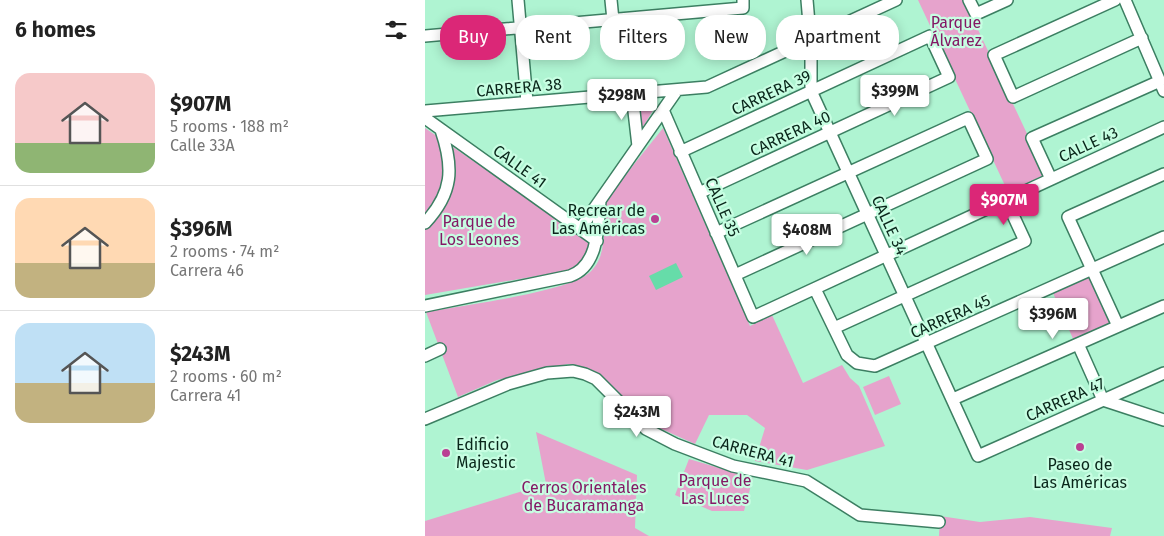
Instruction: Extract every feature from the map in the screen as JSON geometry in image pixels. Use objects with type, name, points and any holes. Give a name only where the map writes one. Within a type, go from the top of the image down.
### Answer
[{"type":"street","points":[[517,0],[519,15]]},
{"type":"street","points":[[611,0],[612,15]]},
{"type":"street","name":"CALLE 34","points":[[807,0],[808,15]]},
{"type":"street","name":"CARRERA 38","points":[[864,15],[896,0]]},
{"type":"street","points":[[969,0],[976,14],[1007,0]]},
{"type":"street","points":[[1115,0],[994,55],[1013,97],[1142,38]]},
{"type":"street","points":[[1051,179],[1032,138],[1162,86],[1125,0]]},
{"type":"street","points":[[646,15],[705,6],[743,4]]},
{"type":"street","points":[[425,36],[516,28]]},
{"type":"street","name":"CARRERA 40","points":[[699,193],[949,77],[930,36]]},
{"type":"street","name":"CARRERA 39","points":[[680,152],[930,36]]},
{"type":"street","name":"CARRERA 38","points":[[425,111],[707,87],[776,56]]},
{"type":"street","points":[[523,60],[527,102]]},
{"type":"street","name":"CALLE 34","points":[[811,60],[811,91],[978,456]]},
{"type":"street","points":[[580,229],[677,90]]},
{"type":"street","points":[[632,94],[638,146]]},
{"type":"street","name":"CALLE 35","points":[[663,110],[753,317]]},
{"type":"street","name":"CALLE 41","points":[[425,118],[597,241]]},
{"type":"street","points":[[717,233],[968,118],[987,159],[735,275]]},
{"type":"street","name":"CALLE 43","points":[[753,317],[1164,127]]},
{"type":"street","points":[[425,224],[436,212],[446,196],[449,179],[448,148],[441,130]]},
{"type":"street","points":[[1118,326],[1069,217],[1164,174]]},
{"type":"street","points":[[425,306],[575,274],[588,262],[597,241],[600,200]]},
{"type":"street","points":[[815,289],[834,328],[1025,241],[1006,200]]},
{"type":"street","name":"CARRERA 45","points":[[834,328],[847,355],[857,363],[875,366],[883,364],[1164,237]]},
{"type":"street","points":[[953,400],[1164,306]]},
{"type":"street","points":[[1078,344],[1103,400],[1164,420]]},
{"type":"street","points":[[425,356],[440,349]]},
{"type":"street","name":"CARRERA 41","points":[[425,419],[508,384],[559,372],[585,374],[596,379],[634,419],[658,436],[733,466],[805,481],[860,515],[939,522]]},
{"type":"street","name":"CARRERA 47","points":[[978,456],[1164,373]]},
{"type":"green space","name":"Parque Álvarez","points":[[918,0],[964,0],[1046,174],[1008,192]]},
{"type":"green space","points":[[657,104],[641,130],[640,106]]},
{"type":"green space","name":"Parque de Los Leones","points":[[425,128],[592,242],[585,260],[572,270],[425,295]]},
{"type":"green space","points":[[663,128],[750,326],[772,315],[803,383],[842,365],[850,378],[859,386],[885,446],[807,470],[755,461],[765,428],[747,415],[709,415],[695,444],[648,423],[588,369],[568,364],[497,380],[458,397],[426,312],[537,292],[577,280],[589,273],[600,258],[606,204]]},
{"type":"green space","points":[[1089,276],[1110,324],[1074,341],[1053,293]]},
{"type":"green space","points":[[889,376],[901,404],[875,415],[863,387]]},
{"type":"green space","name":"Cerros Orientales de Bucaramanga","points":[[536,432],[637,475],[635,528],[649,536],[425,536],[425,521],[546,484]]},
{"type":"green space","name":"Parque de Las Luces","points":[[689,459],[753,478],[744,511],[712,511],[675,495]]},
{"type":"green space","points":[[940,516],[980,522],[1030,517],[1112,528],[1110,536],[939,536]]},
{"type":"shaded area","points":[[676,263],[683,277],[656,290],[649,276]]},
{"type":"place","name":"Recrear de Las Américas","points":[[655,219]]},
{"type":"place","name":"Paseo de Las Américas","points":[[1080,447]]},
{"type":"place","name":"Edificio Majestic","points":[[446,453]]}]
